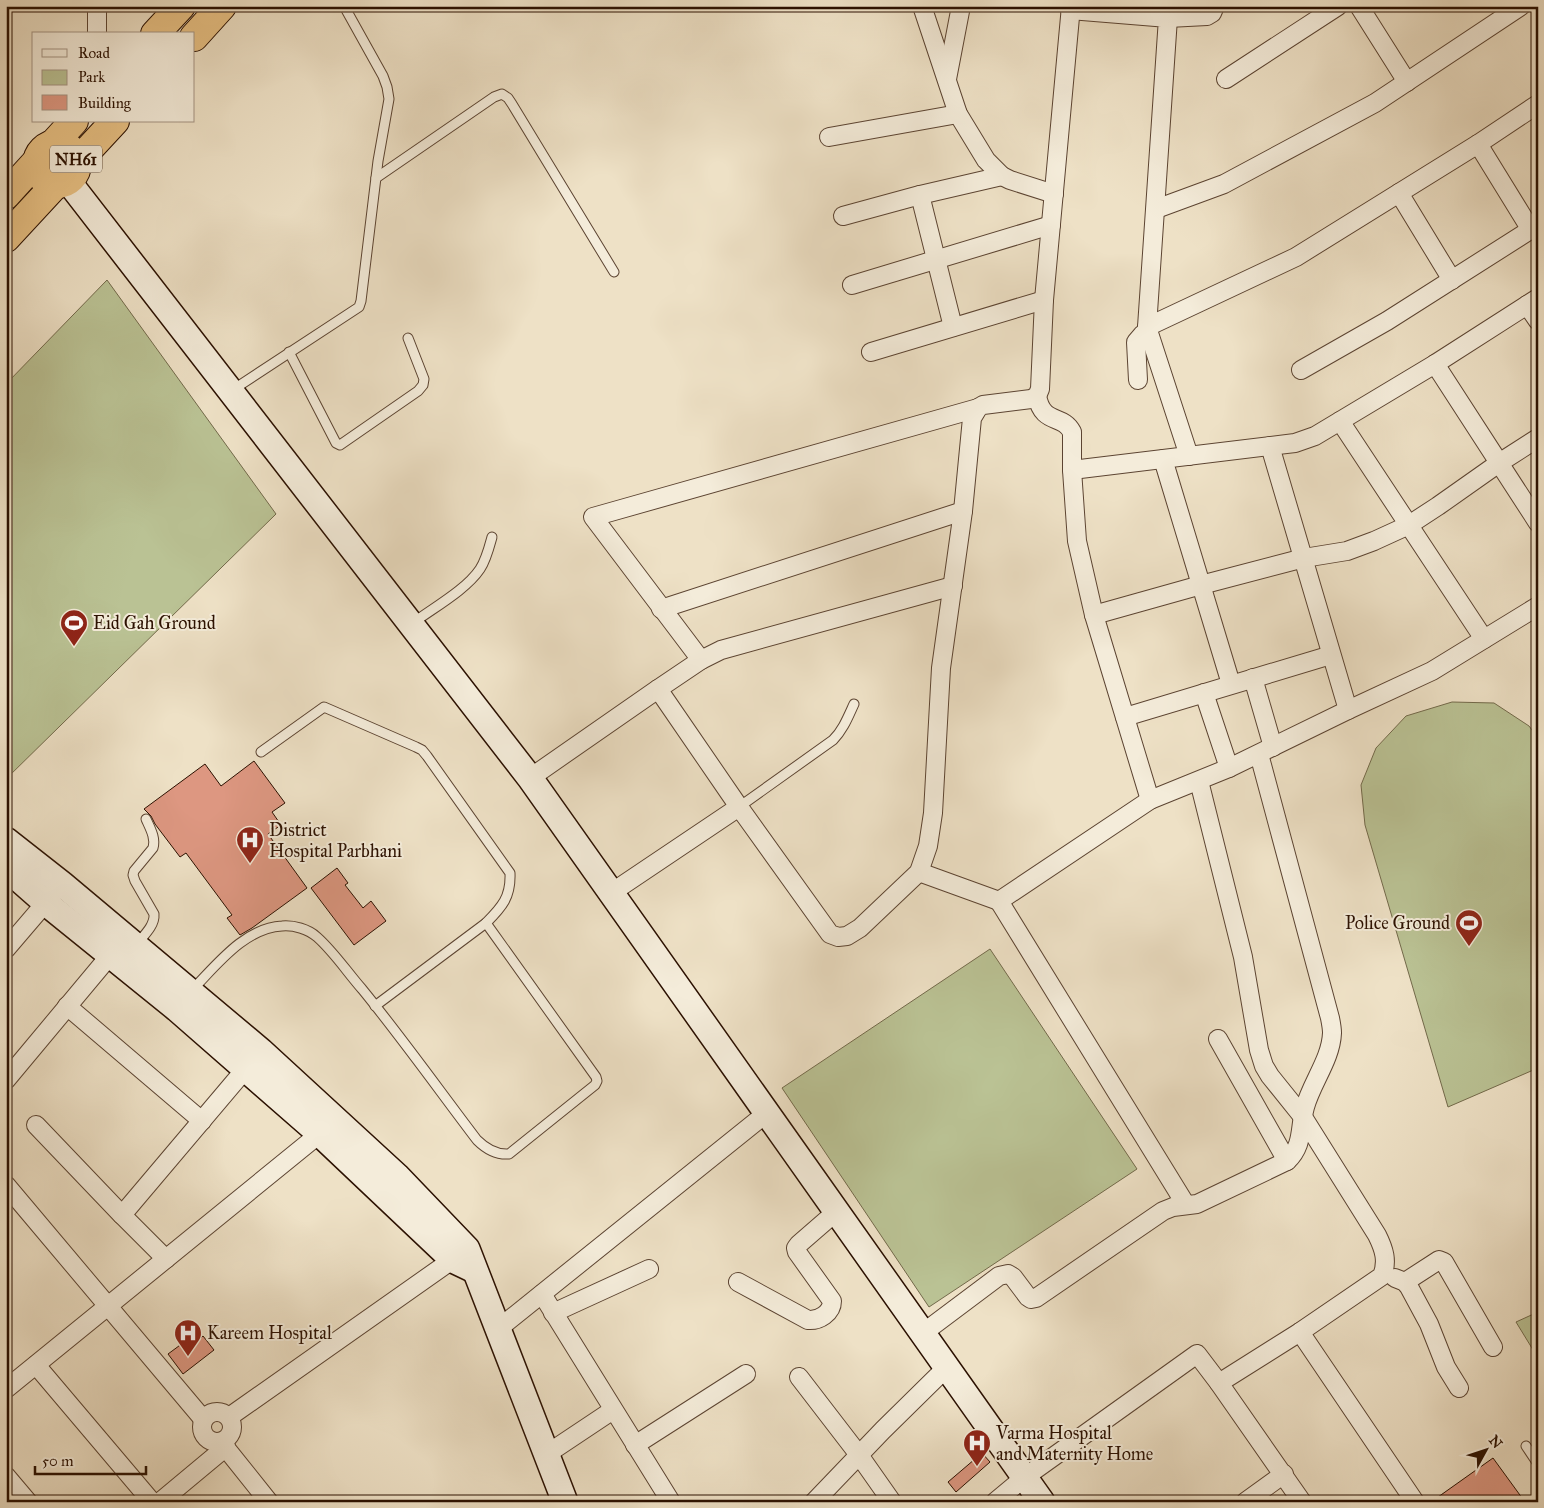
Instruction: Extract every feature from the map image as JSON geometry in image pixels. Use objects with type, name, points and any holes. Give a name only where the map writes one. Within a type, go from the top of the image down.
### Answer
[{"type":"highway","points":[[157,32],[181,6]]},
{"type":"highway","points":[[195,35],[222,6]]},
{"type":"highway","name":"NH61","points":[[6,195],[73,122]]},
{"type":"highway","name":"NH61","points":[[6,238],[67,176],[106,126]]},
{"type":"highway","name":"NH61","points":[[60,144],[72,150],[67,176],[44,179],[39,174],[45,153],[60,144]]},
{"type":"street","points":[[97,6],[97,32]]},
{"type":"street","points":[[922,6],[958,114],[986,160],[1002,176],[1054,194]]},
{"type":"street","points":[[946,81],[961,6]]},
{"type":"street","points":[[1150,800],[1094,615],[1077,541],[1072,470],[1072,432],[1065,423],[1050,418],[1039,406],[1037,396],[1040,389],[1044,300],[1070,8],[1168,18],[1208,16],[1212,13],[1215,6]]},
{"type":"street","points":[[1226,79],[1338,6]]},
{"type":"street","points":[[1359,6],[1407,82]]},
{"type":"street","points":[[1156,209],[1224,184],[1375,103],[1521,6]]},
{"type":"street","points":[[1168,18],[1148,328],[1189,456]]},
{"type":"street","points":[[1138,380],[1136,342],[1148,328],[1296,257],[1478,144],[1538,104]]},
{"type":"street","points":[[829,137],[958,114]]},
{"type":"street","points":[[1302,370],[1387,321],[1534,227],[1478,144]]},
{"type":"street","points":[[67,176],[230,391],[530,778],[1042,1502]]},
{"type":"street","points":[[843,216],[1002,176]]},
{"type":"street","points":[[1399,193],[1452,280]]},
{"type":"street","points":[[920,196],[953,327]]},
{"type":"street","points":[[852,285],[1051,226]]},
{"type":"street","points":[[871,352],[1044,300]]},
{"type":"street","points":[[1072,470],[1295,443],[1315,436],[1435,364],[1532,301],[1538,321]]},
{"type":"street","points":[[1435,364],[1538,523]]},
{"type":"street","points":[[701,660],[593,517],[983,406],[1031,399],[1037,396]]},
{"type":"street","points":[[658,689],[739,807],[830,934],[838,937],[847,936],[860,928],[919,872],[928,846],[933,812],[941,668],[963,510],[972,418],[978,408]]},
{"type":"street","points":[[1340,421],[1484,639]]},
{"type":"street","points":[[1094,615],[1304,558],[1347,551],[1409,525],[1538,438]]},
{"type":"street","points":[[1270,446],[1348,710]]},
{"type":"street","points":[[1163,459],[1231,684]]},
{"type":"street","points":[[661,609],[963,510]]},
{"type":"street","points":[[530,778],[701,660],[721,650],[953,586]]},
{"type":"street","points":[[999,901],[1150,800],[1229,768],[1432,671],[1538,606]]},
{"type":"street","points":[[1125,717],[1331,655]]},
{"type":"street","points":[[923,1333],[999,1276],[1008,1274],[1013,1277],[1028,1298],[1036,1298],[1164,1211],[1172,1207],[1197,1204],[1287,1161],[1298,1147],[1305,1107],[1329,1049],[1332,1034],[1330,1018],[1266,751],[1253,678]]},
{"type":"street","points":[[1204,692],[1229,768]]},
{"type":"street","points":[[1199,781],[1243,957],[1261,1057],[1270,1076],[1303,1117],[1382,1244],[1386,1266],[1382,1276],[1300,1332],[1219,1383]]},
{"type":"street","points":[[611,893],[739,807]]},
{"type":"street","points":[[6,840],[62,884],[124,946],[328,1127],[465,1259],[498,1330],[565,1502]]},
{"type":"street","points":[[6,868],[46,903],[124,946]]},
{"type":"street","points":[[919,872],[999,901],[1186,1205]]},
{"type":"street","points":[[6,949],[62,884]]},
{"type":"street","points":[[6,1080],[67,1006],[124,946]]},
{"type":"street","points":[[67,1006],[202,1121]]},
{"type":"street","points":[[1218,1039],[1287,1161]]},
{"type":"street","points":[[122,1215],[254,1060]]},
{"type":"street","points":[[498,1330],[768,1112]]},
{"type":"street","points":[[36,1125],[166,1259]]},
{"type":"street","points":[[6,1389],[328,1127]]},
{"type":"street","points":[[6,1185],[203,1419]]},
{"type":"street","points":[[738,1282],[808,1320],[818,1320],[830,1310],[832,1302],[796,1248],[837,1211]]},
{"type":"street","points":[[229,1417],[465,1259]]},
{"type":"street","points":[[1405,1282],[1439,1260],[1444,1262],[1493,1347]]},
{"type":"street","points":[[553,1313],[649,1269]]},
{"type":"street","points":[[1382,1276],[1405,1282],[1429,1324],[1438,1350],[1459,1388]]},
{"type":"street","points":[[542,1294],[672,1502]]},
{"type":"street","points":[[1300,1332],[1415,1502]]},
{"type":"street","points":[[995,1502],[1025,1477],[1197,1354],[1284,1474],[1302,1502]]},
{"type":"street","points":[[36,1365],[152,1502]]},
{"type":"street","points":[[814,1502],[947,1367]]},
{"type":"street","points":[[635,1445],[746,1374]]},
{"type":"street","points":[[798,1377],[859,1455],[892,1502]]},
{"type":"street","points":[[547,1454],[613,1410]]},
{"type":"street","points":[[160,1502],[223,1444],[228,1438],[232,1431],[229,1417],[223,1412],[216,1411],[208,1413],[203,1419],[202,1433],[207,1439],[223,1444],[269,1502]]},
{"type":"street","points":[[1245,1502],[1284,1474]]},
{"type":"street","points":[[6,1476],[28,1502]]},
{"type":"lane","points":[[230,391],[359,307],[362,298],[376,178],[388,99],[387,87],[383,76],[344,6]]},
{"type":"lane","points":[[376,178],[494,97],[502,94],[512,104],[614,272]]},
{"type":"lane","points":[[290,352],[336,443],[340,445],[423,385],[424,379],[408,338]]},
{"type":"lane","points":[[411,625],[474,578],[486,558],[492,537]]},
{"type":"lane","points":[[739,807],[833,740],[844,726],[854,704]]},
{"type":"lane","points":[[261,752],[324,707],[422,750],[510,873],[510,892],[506,900],[486,923],[376,1006]]},
{"type":"lane","points":[[124,946],[152,924],[154,919],[154,914],[133,875],[155,843],[146,819]]},
{"type":"lane","points":[[184,1000],[235,947],[251,936],[269,928],[283,926],[307,930],[317,937],[333,954],[376,1006],[484,1148],[503,1154],[514,1151],[595,1085],[597,1081],[486,923]]},
{"type":"lane","points":[[1526,1446],[1538,1464]]},
{"type":"green space","name":"Eid Gah Ground","points":[[107,280],[276,514],[6,779],[6,384]]},
{"type":"green space","name":"Police Ground","points":[[1452,702],[1494,703],[1529,726],[1538,738],[1538,1068],[1448,1107],[1365,825],[1361,785],[1376,748],[1406,716]]},
{"type":"green space","points":[[990,949],[1137,1169],[929,1307],[782,1088]]},
{"type":"green space","points":[[1538,1312],[1538,1358],[1516,1322]]},
{"type":"building","points":[[254,761],[285,803],[272,812],[281,825],[268,834],[307,888],[240,935],[227,918],[232,915],[186,853],[180,857],[144,809],[205,764],[221,786]]},
{"type":"building","points":[[337,868],[348,883],[345,885],[363,908],[371,901],[386,921],[354,945],[311,888]]},
{"type":"building","points":[[203,1336],[214,1350],[183,1374],[168,1354],[187,1340],[191,1346]]},
{"type":"building","points":[[982,1453],[990,1462],[956,1492],[948,1482]]},
{"type":"building","points":[[1493,1458],[1525,1502],[1431,1502]]},
{"type":"place","name":"Eid Gah Ground","points":[[74,647]]},
{"type":"place","name":"District Hospital Parbhani","points":[[250,864]]},
{"type":"place","name":"Police Ground","points":[[1469,947]]},
{"type":"place","name":"Kareem Hospital","points":[[188,1357]]},
{"type":"place","name":"Varma Hospital and Maternity Home","points":[[977,1467]]}]
